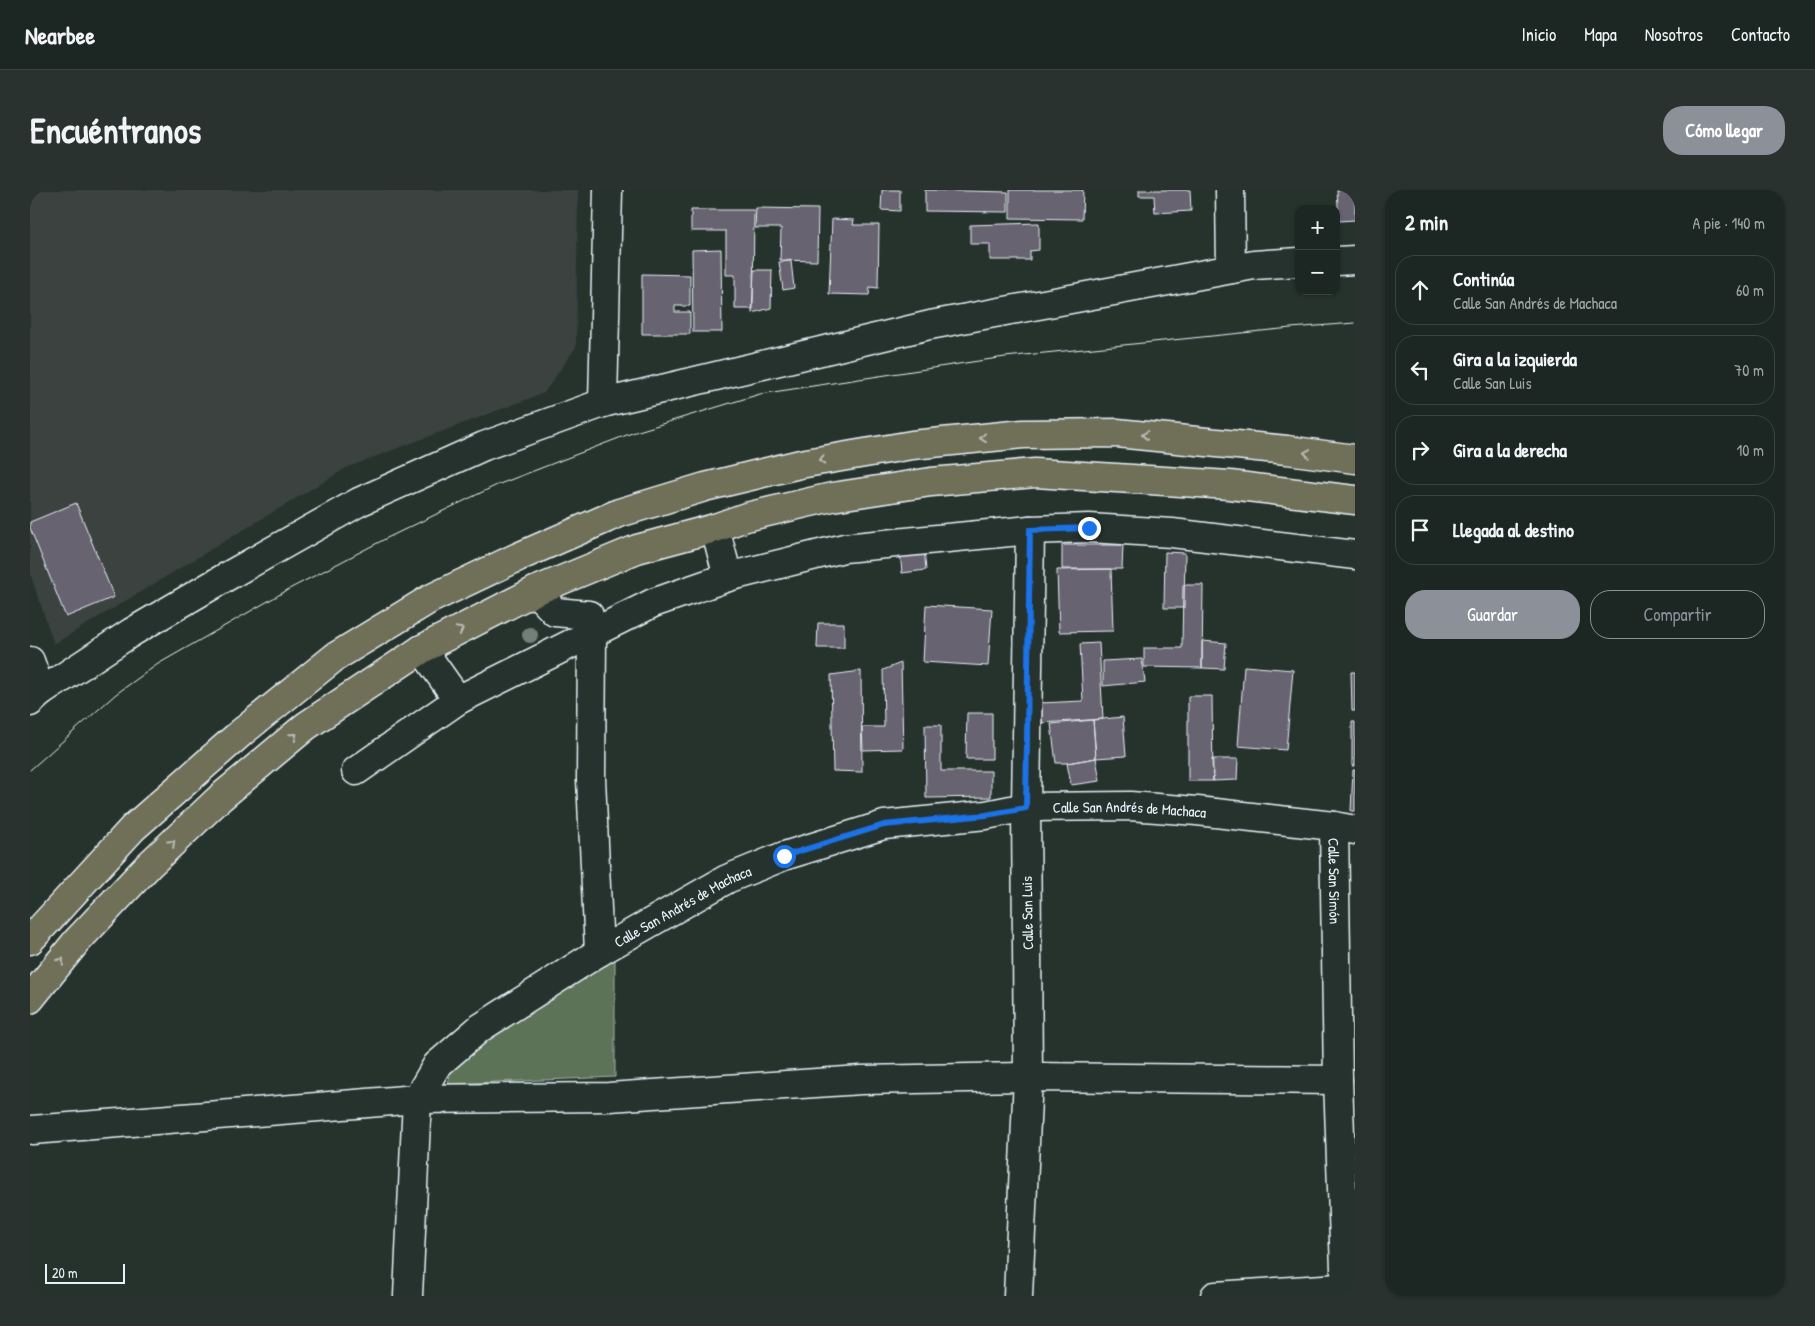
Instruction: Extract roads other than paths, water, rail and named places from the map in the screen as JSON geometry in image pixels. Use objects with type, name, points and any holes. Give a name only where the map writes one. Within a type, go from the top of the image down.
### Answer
[{"type":"highway","points":[[30,940],[133,828],[242,732],[335,657],[430,599],[518,557],[619,514],[705,487],[800,464],[912,445],[1023,434],[1117,433],[1355,459]]},
{"type":"highway","points":[[30,999],[76,942],[149,865],[221,797],[306,726],[422,649],[536,591],[637,549],[715,528],[746,517],[832,497],[931,482],[1035,473],[1230,485],[1355,500]]},
{"type":"street","points":[[603,403],[608,190]]},
{"type":"street","points":[[1230,190],[1231,269]]},
{"type":"street","points":[[1340,261],[1355,260]]},
{"type":"street","points":[[30,661],[35,697],[132,632],[359,502],[484,446],[603,403],[930,325],[1254,265],[1295,262]]},
{"type":"street","points":[[715,528],[728,577]]},
{"type":"street","points":[[356,771],[458,700],[653,603],[728,577],[844,548],[1030,530],[1089,528],[1172,533],[1355,555]]},
{"type":"street","name":"Calle San Luis","points":[[1018,1296],[1028,1077],[1026,808],[1030,530]]},
{"type":"street","points":[[536,591],[555,612],[589,615],[592,634],[591,779],[599,952]]},
{"type":"street","points":[[422,649],[458,700]]},
{"type":"street","name":"Calle San Andrés de Machaca","points":[[417,1099],[437,1065],[480,1028],[599,952],[727,879],[784,856],[884,825],[986,815],[1026,808],[1130,806],[1197,811],[1344,828]]},
{"type":"street","name":"Calle San Simón","points":[[1344,828],[1338,1080],[1349,1290]]},
{"type":"street","points":[[32,1130],[417,1099],[609,1097],[861,1080],[1028,1077],[1338,1080]]},
{"type":"street","points":[[408,1296],[417,1099]]},
{"type":"street","points":[[1215,1296],[1349,1290]]},
{"type":"tram line","points":[[30,770],[116,694],[158,664],[291,588],[387,538],[497,485],[632,433],[760,394],[1005,357],[1355,323]]}]
